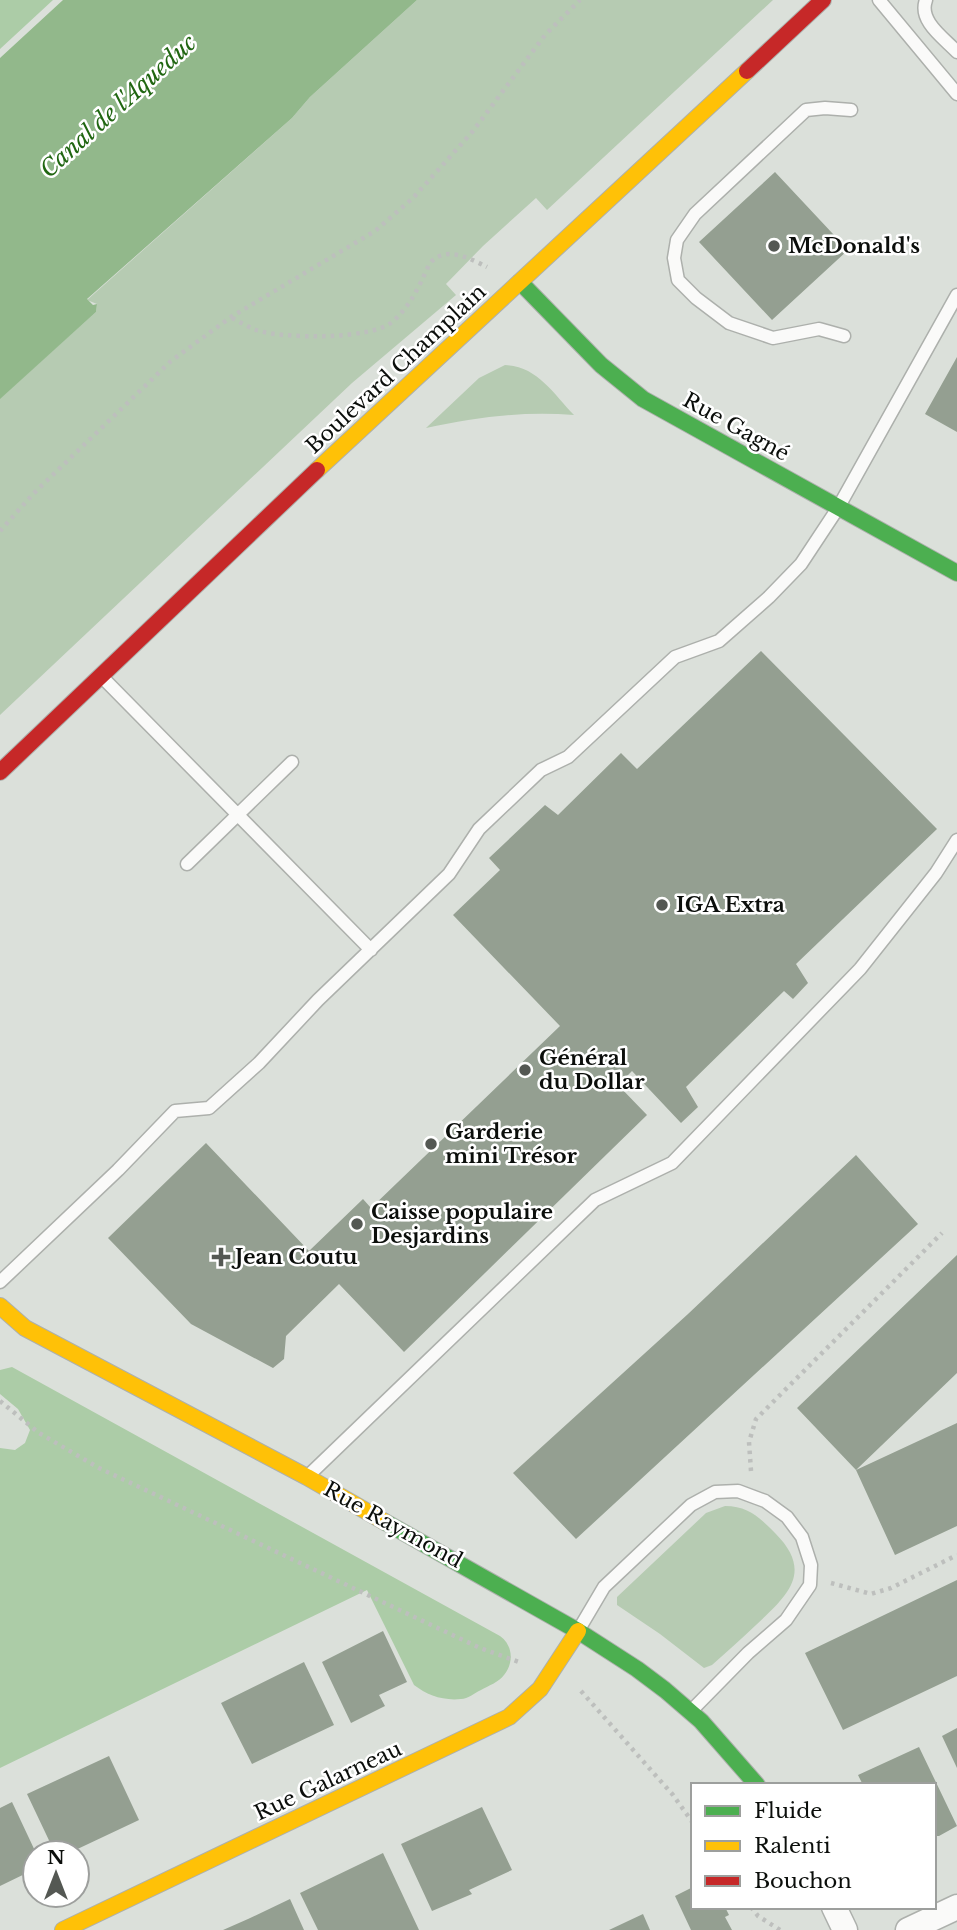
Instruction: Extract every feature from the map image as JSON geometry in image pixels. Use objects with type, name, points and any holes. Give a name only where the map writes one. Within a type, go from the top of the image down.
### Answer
[{"type":"street","name":"Boulevard Champlain","points":[[0,772],[352,437],[823,0]]},
{"type":"street","name":"Rue Gagné","points":[[520,282],[601,365],[643,399],[957,573]]},
{"type":"street","name":"Rue Raymond","points":[[0,1306],[25,1328],[307,1477],[618,1656],[691,1711],[755,1783]]},
{"type":"street","name":"Rue Galarneau","points":[[63,1930],[509,1717],[527,1705],[542,1689],[578,1631]]},
{"type":"street","points":[[908,1930],[957,1907]]},
{"type":"street","points":[[835,1909],[845,1930]]},
{"type":"lane","points":[[880,0],[957,94]]},
{"type":"lane","points":[[926,0],[926,20],[957,52]]},
{"type":"lane","points":[[844,336],[819,329],[773,338],[729,323],[696,298],[678,280],[674,258],[677,240],[695,214],[806,110],[851,110]]},
{"type":"lane","points":[[0,1282],[118,1170],[175,1111],[209,1108],[259,1063],[318,1000],[449,874],[479,829],[541,770],[568,757],[675,657],[719,641],[802,564],[838,508],[957,295]]},
{"type":"lane","points":[[102,677],[371,950]]},
{"type":"lane","points":[[187,864],[292,762]]},
{"type":"lane","points":[[307,1477],[595,1200],[672,1163],[860,970],[936,873],[957,840]]},
{"type":"lane","points":[[578,1631],[604,1587],[691,1505],[715,1492],[738,1491],[765,1501],[787,1517],[802,1537],[811,1565],[810,1585],[786,1620],[748,1653],[691,1711]]},
{"type":"path","points":[[0,531],[33,494],[171,361],[231,317],[375,231],[413,198],[473,131],[545,35],[580,0]]},
{"type":"path","points":[[231,317],[256,330],[283,336],[369,332],[389,325],[409,305],[432,261],[448,253],[469,257],[486,266]]},
{"type":"path","points":[[751,1471],[749,1442],[756,1419],[943,1233]]},
{"type":"path","points":[[0,1401],[39,1433],[99,1468],[467,1642],[498,1656],[523,1663]]},
{"type":"path","points":[[831,1583],[871,1594],[891,1588],[957,1555]]},
{"type":"path","points":[[578,1689],[673,1795],[691,1821]]},
{"type":"path","points":[[753,1909],[758,1916],[780,1930]]},
{"type":"shaded area","points":[[0,0],[53,0],[0,49]]},
{"type":"shaded area","points":[[417,0],[773,0],[547,210],[536,198],[483,246],[446,284],[456,295],[352,383],[0,715],[0,398],[96,312],[97,304],[87,300],[292,118],[310,97]]},
{"type":"shaded area","points":[[505,365],[535,375],[574,415],[500,416],[426,428],[479,378]]},
{"type":"shaded area","points":[[12,1367],[500,1636],[510,1649],[511,1660],[507,1670],[496,1682],[464,1699],[436,1697],[424,1692],[414,1685],[367,1590],[0,1768],[0,1448],[15,1450],[25,1443],[30,1430],[18,1409],[0,1394],[0,1370]]},
{"type":"shaded area","points":[[725,1506],[747,1510],[764,1522],[787,1547],[795,1571],[792,1582],[778,1603],[712,1665],[704,1668],[617,1605],[617,1597],[706,1513]]},
{"type":"water","name":"Canal de l'Aqueduc","points":[[63,0],[417,0],[310,97],[292,118],[87,299],[93,305],[97,304],[96,312],[0,399],[0,58]]},
{"type":"building","points":[[775,172],[848,250],[772,320],[699,242]]},
{"type":"building","points":[[957,357],[957,432],[925,414]]},
{"type":"building","points":[[761,651],[937,829],[796,964],[808,983],[793,999],[784,991],[686,1087],[698,1107],[681,1123],[632,1071],[618,1085],[647,1115],[404,1352],[339,1284],[286,1336],[284,1359],[273,1368],[191,1324],[108,1238],[206,1143],[309,1251],[363,1199],[371,1208],[560,1026],[453,915],[500,870],[489,858],[545,805],[558,815],[621,753],[637,769]]},
{"type":"building","points":[[856,1155],[918,1224],[576,1539],[513,1473],[688,1314]]},
{"type":"building","points":[[957,1255],[957,1373],[856,1470],[797,1408]]},
{"type":"building","points":[[957,1423],[957,1526],[895,1555],[856,1470]]},
{"type":"building","points":[[957,1580],[957,1676],[843,1730],[805,1653]]},
{"type":"building","points":[[383,1631],[407,1682],[379,1695],[385,1706],[351,1723],[322,1662]]},
{"type":"building","points":[[304,1662],[334,1725],[252,1764],[221,1703]]},
{"type":"building","points":[[957,1728],[957,1768],[942,1736]]},
{"type":"building","points":[[919,1747],[957,1826],[936,1836],[936,1783],[862,1783],[858,1775]]},
{"type":"building","points":[[109,1756],[139,1820],[91,1843],[91,1839],[48,1839],[27,1794]]},
{"type":"building","points":[[12,1802],[29,1839],[21,1839],[21,1876],[0,1886],[0,1808]]},
{"type":"building","points":[[482,1807],[512,1870],[469,1890],[472,1894],[432,1911],[401,1844]]},
{"type":"building","points":[[383,1853],[419,1930],[318,1930],[300,1893]]},
{"type":"building","points":[[691,1888],[691,1909],[726,1909],[729,1915],[725,1917],[732,1930],[691,1930],[675,1896]]},
{"type":"building","points":[[290,1899],[304,1930],[223,1930],[248,1919]]},
{"type":"building","points":[[643,1914],[650,1930],[609,1930]]},
{"type":"traffic: fast","points":[[520,282],[601,365],[643,399],[957,573]]},
{"type":"traffic: fast","points":[[385,1522],[578,1631],[637,1669],[701,1721],[755,1783]]},
{"type":"traffic: slow","points":[[317,470],[747,71]]},
{"type":"traffic: slow","points":[[0,1306],[25,1328],[307,1477],[385,1522]]},
{"type":"traffic: slow","points":[[63,1930],[509,1717],[540,1689],[578,1631]]},
{"type":"traffic: jam","points":[[747,71],[823,0]]},
{"type":"traffic: jam","points":[[0,772],[317,470]]},
{"type":"place","name":"McDonald's","points":[[774,246]]},
{"type":"place","name":"IGA Extra","points":[[662,905]]},
{"type":"place","name":"Général du Dollar","points":[[525,1070]]},
{"type":"place","name":"Garderie mini Trésor","points":[[431,1144]]},
{"type":"place","name":"Caisse populaire Desjardins","points":[[357,1224]]},
{"type":"place","name":"Jean Coutu","points":[[221,1257]]}]
